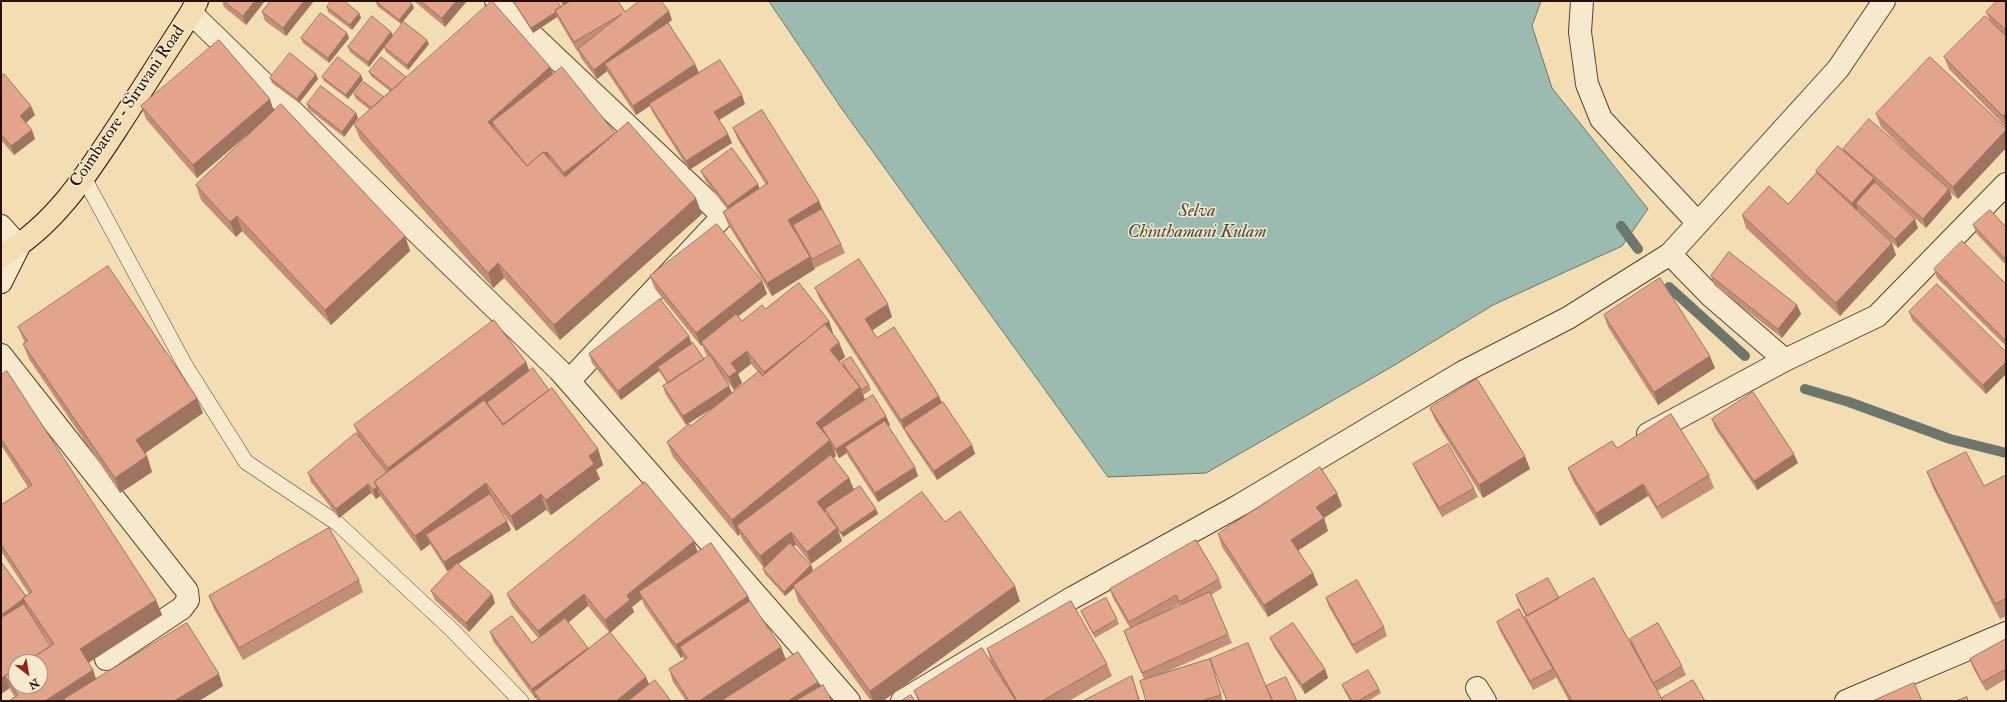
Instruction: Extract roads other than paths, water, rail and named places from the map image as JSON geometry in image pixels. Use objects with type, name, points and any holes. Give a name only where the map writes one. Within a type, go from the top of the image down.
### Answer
[{"type":"main road","name":"Coimbatore - Siruvani Road","points":[[10,251],[45,222],[84,178],[194,7]]},
{"type":"street","points":[[496,1],[723,216],[569,381]]},
{"type":"street","points":[[1582,1],[1580,32],[1587,84],[1601,119],[1698,223]]},
{"type":"street","points":[[902,701],[1072,598],[1240,505],[1463,372],[1568,318],[1670,254],[1838,69],[1884,1]]},
{"type":"street","points":[[194,7],[569,381],[849,701]]},
{"type":"street","points":[[1629,444],[1785,360],[1877,316],[2006,184]]},
{"type":"street","points":[[1,226],[10,251],[1,282]]},
{"type":"street","points":[[1670,254],[1712,297],[1785,360]]},
{"type":"street","points":[[1,356],[187,592],[188,600],[182,608],[106,659]]},
{"type":"street","points":[[1846,701],[2006,632]]},
{"type":"lane","points":[[84,178],[185,365],[246,462],[337,523],[451,629],[521,701]]},
{"type":"water","name":"Selva Chinthamani Kulam","points":[[769,1],[1541,1],[1532,26],[1552,88],[1648,209],[1622,246],[1493,305],[1393,366],[1206,473],[1108,477],[842,109]]},
{"type":"waterway","points":[[1621,226],[1638,249]]},
{"type":"waterway","points":[[1669,287],[1745,356]]},
{"type":"waterway","points":[[1805,389],[1849,402],[1950,439],[2006,453]]}]
